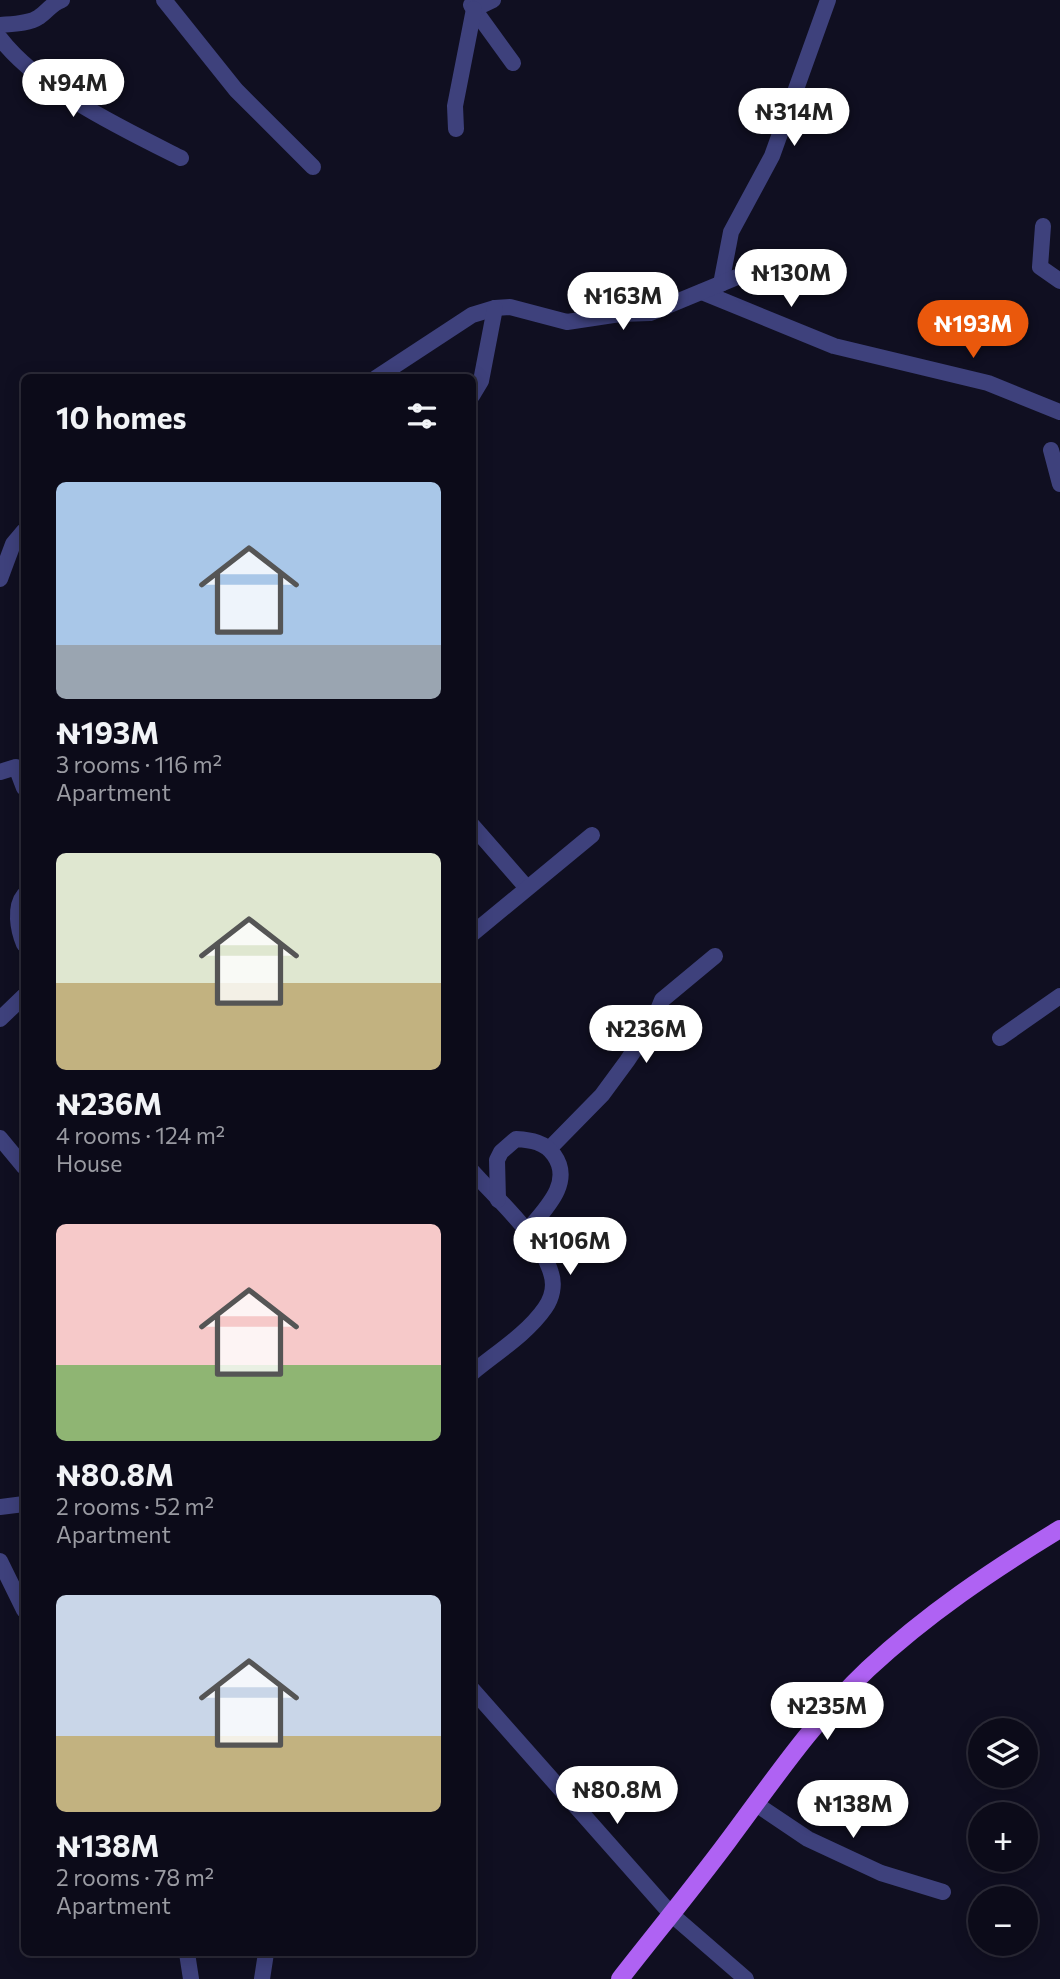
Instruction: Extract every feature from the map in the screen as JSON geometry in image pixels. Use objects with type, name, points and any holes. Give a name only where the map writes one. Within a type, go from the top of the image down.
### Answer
[{"type":"main road","points":[[620,1979],[799,1745],[867,1671],[932,1613],[1010,1559],[1060,1529]]},
{"type":"street","points":[[0,24],[30,21],[62,0]]},
{"type":"street","points":[[164,0],[236,90],[313,167]]},
{"type":"street","points":[[470,4],[493,0]]},
{"type":"street","points":[[721,284],[731,232],[772,156],[828,0]]},
{"type":"street","points":[[470,4],[513,63]]},
{"type":"street","points":[[456,129],[455,106],[470,4]]},
{"type":"street","points":[[0,38],[13,54],[43,80],[132,133],[181,158]]},
{"type":"street","points":[[1043,226],[1040,267],[1060,281]]},
{"type":"street","points":[[382,374],[472,316],[495,308],[510,307],[567,322],[620,314],[650,313],[737,277]]},
{"type":"street","points":[[702,292],[834,346],[988,383],[1060,412]]},
{"type":"street","points":[[476,389],[481,381],[495,308]]},
{"type":"street","points":[[1035,458],[1056,447],[1060,484]]},
{"type":"street","points":[[0,579],[13,544],[21,535]]},
{"type":"street","points":[[0,772],[16,767],[21,780]]},
{"type":"street","points":[[476,830],[527,888]]},
{"type":"street","points":[[476,931],[592,835]]},
{"type":"street","points":[[21,900],[18,913],[21,928]]},
{"type":"street","points":[[550,1148],[602,1095],[653,1022],[662,1000],[715,956]]},
{"type":"street","points":[[1000,1038],[1060,996]]},
{"type":"street","points":[[0,1020],[21,999]]},
{"type":"street","points":[[0,1138],[21,1163]]},
{"type":"street","points":[[498,1200],[498,1160],[501,1152],[516,1139],[534,1140],[550,1148],[560,1163],[562,1176],[557,1191],[527,1231]]},
{"type":"street","points":[[476,1175],[527,1231],[551,1273],[553,1292],[545,1308],[532,1323],[476,1370]]},
{"type":"street","points":[[0,1507],[21,1504]]},
{"type":"street","points":[[0,1561],[21,1604]]},
{"type":"street","points":[[476,1694],[671,1914],[747,1979]]},
{"type":"street","points":[[756,1804],[807,1839],[881,1872],[943,1892]]},
{"type":"street","points":[[187,1956],[191,1979]]},
{"type":"street","points":[[262,1979],[266,1956]]}]
